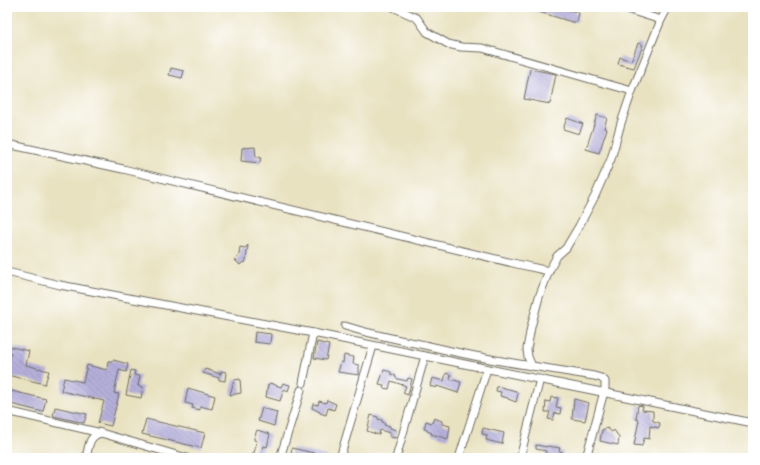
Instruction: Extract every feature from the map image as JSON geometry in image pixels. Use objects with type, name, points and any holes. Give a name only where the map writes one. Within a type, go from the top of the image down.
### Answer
[{"type":"street","points":[[393,7],[417,18],[427,32],[448,44],[461,47],[482,48],[632,91]]},
{"type":"street","points":[[620,7],[661,20]]},
{"type":"street","points":[[532,366],[528,357],[527,349],[539,297],[556,256],[566,248],[594,196],[611,159],[632,91],[661,20],[668,7]]},
{"type":"street","points":[[7,144],[123,169],[549,271]]},
{"type":"street","points":[[7,272],[60,285],[313,333],[753,423]]},
{"type":"street","points":[[345,326],[425,346],[494,360],[601,378],[605,381],[603,392],[586,458]]},
{"type":"street","points":[[280,458],[302,386],[313,333]]},
{"type":"street","points":[[340,458],[373,346]]},
{"type":"street","points":[[396,458],[425,356]]},
{"type":"street","points":[[459,458],[488,369]]},
{"type":"street","points":[[520,458],[540,379]]},
{"type":"street","points":[[7,411],[105,434],[187,458]]},
{"type":"street","points":[[86,458],[91,438],[97,434],[105,434]]},
{"type":"building","points":[[526,7],[559,7],[579,13],[577,22],[572,22]]},
{"type":"building","points":[[638,43],[643,45],[634,68],[618,64],[620,57],[631,61]]},
{"type":"building","points":[[171,68],[184,71],[182,78],[169,75]]},
{"type":"building","points":[[530,69],[556,74],[550,104],[524,99]]},
{"type":"building","points":[[597,115],[607,118],[604,128],[607,129],[599,153],[586,149]]},
{"type":"building","points":[[567,118],[583,124],[579,134],[563,129]]},
{"type":"building","points":[[255,147],[256,157],[261,157],[260,163],[241,161],[242,148]]},
{"type":"building","points":[[248,245],[245,263],[243,262],[240,265],[235,260],[241,253],[239,253],[240,247],[245,248]]},
{"type":"building","points":[[255,332],[271,334],[270,344],[254,342]]},
{"type":"building","points":[[317,342],[329,345],[326,360],[314,358]]},
{"type":"building","points":[[7,346],[29,351],[26,365],[49,371],[45,384],[7,375],[11,353],[7,352]]},
{"type":"building","points":[[344,355],[354,357],[353,364],[359,365],[359,375],[338,372],[341,362],[343,363]]},
{"type":"building","points":[[113,360],[128,364],[126,372],[119,370],[114,393],[119,394],[111,426],[98,423],[104,401],[61,391],[64,378],[83,382],[87,365],[107,370],[108,361]]},
{"type":"building","points":[[205,369],[221,374],[221,371],[226,372],[225,381],[203,373]]},
{"type":"building","points":[[131,370],[135,371],[134,375],[140,376],[138,386],[143,387],[141,398],[126,395]]},
{"type":"building","points":[[384,370],[391,372],[391,374],[396,376],[395,377],[398,379],[407,381],[408,378],[412,379],[408,395],[403,393],[406,386],[391,381],[389,389],[383,388],[384,385],[379,384]]},
{"type":"building","points":[[446,373],[451,375],[450,379],[461,382],[458,393],[437,386],[436,388],[430,386],[432,378],[444,381]]},
{"type":"building","points":[[240,379],[241,393],[230,395],[234,380]]},
{"type":"building","points":[[270,383],[281,387],[283,383],[290,385],[288,391],[284,389],[280,401],[266,397],[268,385]]},
{"type":"building","points":[[497,386],[516,391],[518,393],[516,402],[500,396],[501,392],[496,391]]},
{"type":"building","points":[[188,388],[215,396],[212,409],[200,406],[200,410],[192,408],[193,405],[185,403]]},
{"type":"building","points":[[7,390],[46,399],[43,412],[7,403]]},
{"type":"building","points":[[551,397],[558,398],[556,407],[561,408],[560,414],[555,413],[553,420],[548,419],[550,412],[545,412],[546,401],[550,402]]},
{"type":"building","points":[[574,399],[589,403],[585,421],[572,419]]},
{"type":"building","points":[[327,400],[336,404],[334,410],[328,408],[326,415],[312,408],[313,404],[318,405],[319,401],[326,403]]},
{"type":"building","points":[[638,405],[643,406],[642,410],[653,411],[653,421],[660,423],[659,428],[650,426],[649,439],[644,438],[642,446],[634,445],[639,420],[636,419]]},
{"type":"building","points":[[55,407],[87,414],[84,423],[53,416]]},
{"type":"building","points":[[262,408],[277,412],[274,426],[258,421]]},
{"type":"building","points":[[371,415],[382,420],[382,422],[385,423],[384,425],[390,426],[390,428],[396,430],[395,438],[390,437],[390,433],[380,430],[379,435],[367,431]]},
{"type":"building","points":[[434,418],[442,421],[442,424],[450,426],[448,439],[431,434],[432,433],[424,429],[426,421],[432,423]]},
{"type":"building","points":[[146,419],[205,433],[201,448],[142,434]]},
{"type":"building","points":[[483,428],[504,433],[502,444],[486,440],[487,435],[482,434]]},
{"type":"building","points":[[607,428],[612,432],[614,430],[619,437],[618,445],[600,441],[602,430]]},
{"type":"building","points":[[257,430],[270,434],[267,447],[264,446],[261,455],[266,456],[266,458],[251,458],[257,441],[254,440],[254,438]]},
{"type":"building","points":[[536,445],[560,448],[559,451],[563,452],[561,458],[545,456],[546,451],[536,449]]},
{"type":"building","points":[[292,448],[327,456],[327,458],[290,458]]}]
